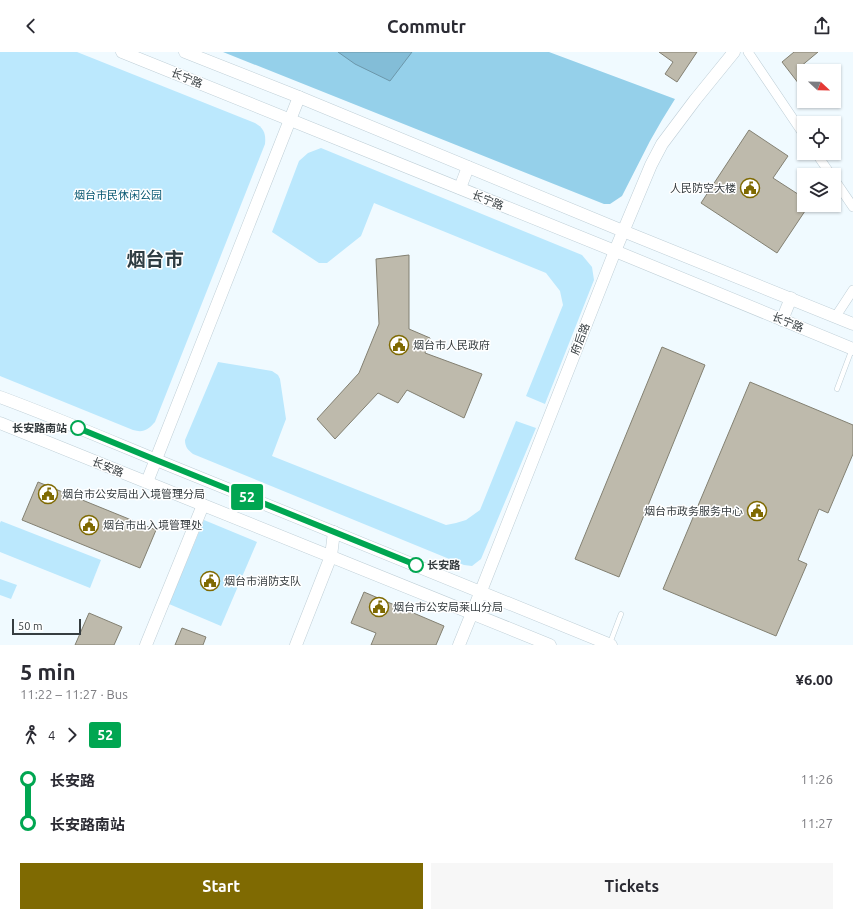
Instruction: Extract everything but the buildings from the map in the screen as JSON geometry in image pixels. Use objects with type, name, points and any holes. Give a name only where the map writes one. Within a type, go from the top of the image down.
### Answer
[{"type":"street","name":"长宁路","points":[[185,52],[299,97],[853,324]]},
{"type":"street","name":"府后路","points":[[458,645],[481,591],[615,251],[651,164],[662,144],[734,52]]},
{"type":"street","points":[[748,52],[797,125]]},
{"type":"street","name":"长宁路","points":[[125,53],[615,251],[852,349]]},
{"type":"street","points":[[147,482],[299,97]]},
{"type":"street","points":[[460,188],[468,167]]},
{"type":"street","points":[[841,189],[853,207]]},
{"type":"street","points":[[836,316],[853,290]]},
{"type":"street","points":[[782,320],[791,298]]},
{"type":"street","points":[[0,397],[36,410],[610,645]]},
{"type":"street","name":"长安路","points":[[0,423],[550,645]]},
{"type":"street","points":[[146,645],[203,505]]},
{"type":"street","points":[[296,645],[331,556],[334,532]]},
{"type":"lane","points":[[837,389],[852,349]]},
{"type":"lane","points":[[610,645],[621,614]]},
{"type":"green space","name":"烟台市民休闲公园","points":[[0,52],[77,52],[255,123],[264,132],[265,144],[155,422],[145,430],[133,430],[0,376]]},
{"type":"green space","points":[[321,148],[582,255],[592,267],[594,280],[545,404],[526,396],[563,305],[560,291],[546,273],[374,203],[361,236],[327,263],[319,263],[272,232],[299,161],[308,153]]},
{"type":"green space","points":[[218,362],[272,371],[278,375],[280,379],[286,419],[272,456],[446,525],[466,520],[480,510],[516,421],[536,428],[481,559],[472,566],[464,565],[193,454],[187,448],[185,440]]},
{"type":"green space","name":"烟台市消防支队","points":[[204,520],[257,542],[221,626],[169,604]]},
{"type":"green space","points":[[1,521],[101,560],[90,588],[0,552]]},
{"type":"green space","points":[[0,579],[17,585],[11,599],[0,595]]},
{"type":"shaded area","points":[[223,52],[549,52],[675,99],[650,141],[622,196],[610,204],[604,204]]},
{"type":"shaded area","points":[[338,52],[412,52],[390,81],[355,64]]},
{"type":"bus line","name":"52","points":[[78,428],[416,565]]},
{"type":"place","name":"人民防空大楼","points":[[750,188]]},
{"type":"place","name":"烟台市人民政府","points":[[399,345]]},
{"type":"place","name":"长安路南站","points":[[78,428]]},
{"type":"place","name":"烟台市公安局出入境管理分局","points":[[48,494]]},
{"type":"place","name":"烟台市政务服务中心","points":[[757,511]]},
{"type":"place","name":"烟台市出入境管理处","points":[[89,525]]},
{"type":"place","name":"长安路","points":[[416,565]]},
{"type":"place","name":"烟台市消防支队","points":[[210,581]]},
{"type":"place","name":"烟台市公安局莱山分局","points":[[379,607]]},
{"type":"district","name":"烟台市","points":[[155,259]]}]
